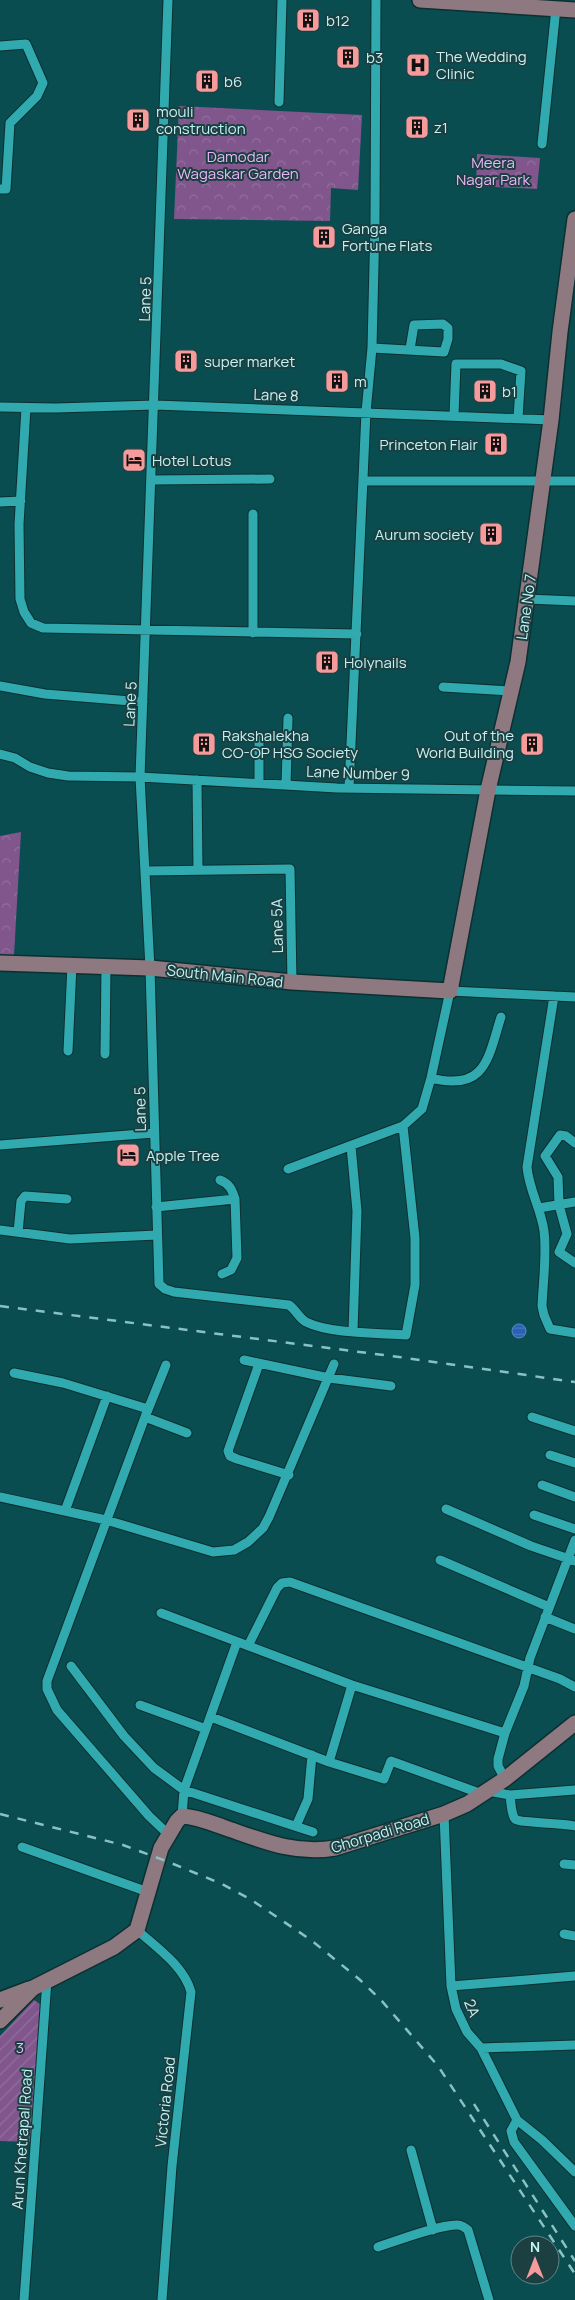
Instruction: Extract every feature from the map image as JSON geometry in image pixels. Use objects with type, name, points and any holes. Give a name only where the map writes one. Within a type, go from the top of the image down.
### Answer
[{"type":"main road","points":[[420,0],[575,10]]},
{"type":"main road","name":"Lane No 7","points":[[450,991],[488,790],[518,662],[551,420],[575,219]]},
{"type":"main road","name":"South Main Road","points":[[0,963],[150,968],[292,982],[450,991]]},
{"type":"main road","name":"Ghorpadi Road","points":[[182,1816],[198,1818],[283,1848],[318,1851],[335,1848],[444,1814],[485,1793],[575,1723]]},
{"type":"main road","points":[[0,2000],[33,1988],[114,1948],[136,1930],[161,1848],[176,1821],[182,1816]]},
{"type":"main road","points":[[0,2021],[33,1988]]},
{"type":"street","name":"Lane 5","points":[[168,0],[147,632],[140,777],[150,968],[159,1284],[165,1290],[174,1292],[281,1303],[289,1305],[303,1320],[316,1326],[354,1331]]},
{"type":"street","points":[[279,102],[282,0]]},
{"type":"street","points":[[349,788],[366,412],[372,348],[375,223],[376,0]]},
{"type":"street","points":[[542,144],[556,8]]},
{"type":"street","points":[[0,46],[26,44],[43,83],[37,96],[10,123],[6,189],[0,189]]},
{"type":"street","points":[[372,348],[444,352],[448,339],[448,328],[443,324],[414,325],[410,349]]},
{"type":"street","points":[[454,416],[456,364],[501,364],[521,371],[518,418]]},
{"type":"street","name":"Lane 8","points":[[0,407],[155,405],[551,420]]},
{"type":"street","points":[[26,408],[21,501],[20,599],[24,612],[31,623],[43,628],[147,632],[357,634]]},
{"type":"street","points":[[152,480],[270,479]]},
{"type":"street","points":[[364,481],[543,479],[575,481]]},
{"type":"street","points":[[0,502],[21,501]]},
{"type":"street","points":[[253,514],[253,633]]},
{"type":"street","points":[[527,599],[575,601]]},
{"type":"street","points":[[0,686],[45,694],[143,702]]},
{"type":"street","points":[[443,687],[512,691]]},
{"type":"street","points":[[286,785],[288,718]]},
{"type":"street","points":[[259,737],[259,783]]},
{"type":"street","name":"Lane Number 9","points":[[0,754],[48,773],[68,776],[140,777],[349,788],[575,791]]},
{"type":"street","points":[[145,871],[198,870],[196,780]]},
{"type":"street","name":"Lane 5A","points":[[198,870],[290,869],[292,982]]},
{"type":"street","points":[[68,1051],[72,966]]},
{"type":"street","points":[[105,1054],[106,967]]},
{"type":"street","points":[[288,1169],[403,1126],[422,1109],[431,1078],[450,991],[575,997]]},
{"type":"street","points":[[554,996],[527,1167],[528,1179],[539,1208],[544,1232],[542,1306],[544,1315],[550,1329],[575,1332]]},
{"type":"street","points":[[431,1078],[453,1082],[469,1079],[480,1072],[487,1061],[501,1017]]},
{"type":"street","points":[[351,1146],[357,1211],[354,1331],[406,1336],[415,1285],[415,1238],[403,1126]]},
{"type":"street","points":[[0,1145],[154,1133]]},
{"type":"street","points":[[575,1143],[566,1136],[560,1135],[545,1156],[558,1177],[559,1205],[567,1234],[559,1252],[575,1263]]},
{"type":"street","points":[[220,1180],[227,1183],[232,1189],[235,1199],[236,1258],[231,1270],[222,1274]]},
{"type":"street","points":[[18,1232],[21,1200],[25,1196],[67,1199]]},
{"type":"street","points":[[156,1207],[235,1199]]},
{"type":"street","points":[[539,1208],[575,1202]]},
{"type":"street","points":[[0,1230],[70,1239],[157,1235]]},
{"type":"street","points":[[244,1360],[329,1378],[391,1386]]},
{"type":"street","points":[[259,1364],[228,1451],[230,1456],[288,1474]]},
{"type":"street","points":[[0,1497],[106,1520],[213,1552],[234,1550],[248,1542],[263,1528],[334,1364]]},
{"type":"street","points":[[166,1365],[146,1413],[49,1675],[47,1689],[57,1710],[149,1816],[168,1834]]},
{"type":"street","points":[[14,1373],[64,1383],[107,1396],[187,1433]]},
{"type":"street","points":[[65,1511],[107,1396]]},
{"type":"street","points":[[532,1416],[575,1431]]},
{"type":"street","points":[[550,1455],[575,1463]]},
{"type":"street","points":[[542,1485],[575,1497]]},
{"type":"street","points":[[446,1509],[532,1546],[572,1560]]},
{"type":"street","points":[[534,1515],[575,1529]]},
{"type":"street","points":[[505,1779],[498,1766],[498,1759],[524,1686],[528,1667],[545,1617],[572,1560],[575,1540]]},
{"type":"street","points":[[440,1560],[549,1607]]},
{"type":"street","points":[[248,1646],[277,1588],[282,1583],[290,1582],[528,1667],[575,1687]]},
{"type":"street","points":[[160,1613],[352,1685],[506,1733]]},
{"type":"street","points":[[545,1617],[575,1629]]},
{"type":"street","points":[[182,1816],[184,1790],[237,1642]]},
{"type":"street","points":[[71,1666],[124,1736],[154,1768],[184,1790],[313,1832]]},
{"type":"street","points":[[329,1762],[352,1685]]},
{"type":"street","points":[[140,1705],[206,1729]]},
{"type":"street","points":[[211,1717],[329,1762],[384,1779],[391,1761],[485,1793],[510,1795],[575,1790]]},
{"type":"street","points":[[296,1826],[308,1799],[312,1755]]},
{"type":"street","points":[[510,1795],[513,1815],[516,1820],[549,1821],[575,1826]]},
{"type":"street","name":"2A","points":[[444,1814],[450,1986],[456,2009],[467,2032],[481,2048],[517,2120],[542,2140],[575,2172]]},
{"type":"street","points":[[22,1847],[148,1892]]},
{"type":"street","points":[[564,1864],[575,1865]]},
{"type":"street","name":"Victoria Road","points":[[136,1930],[182,1972],[188,1981],[191,1992],[172,2166],[162,2300]]},
{"type":"street","points":[[564,1934],[575,1936]]},
{"type":"street","points":[[450,1986],[575,1976]]},
{"type":"street","name":"Arun Khetrapal Road","points":[[24,2300],[47,1980]]},
{"type":"street","points":[[481,2048],[575,2045]]},
{"type":"street","points":[[517,2120],[511,2131],[514,2142],[575,2226]]},
{"type":"street","points":[[411,2150],[433,2230]]},
{"type":"street","points":[[378,2246],[457,2224],[468,2230],[489,2300]]},
{"type":"green space","name":"Damodar Wagaskar Garden","points":[[179,106],[362,115],[358,190],[331,188],[330,221],[174,219]]},
{"type":"green space","name":"Meera Nagar Park","points":[[477,154],[540,158],[537,189],[476,186]]},
{"type":"green space","points":[[21,832],[14,955],[0,955],[0,836]]},
{"type":"green space","name":"3","points":[[34,2000],[44,2007],[30,2142],[0,2141],[0,2036]]},
{"type":"water","points":[[516,1324],[522,1324],[526,1331],[522,1338],[516,1338],[512,1334],[512,1328]]},
{"type":"railway","points":[[0,1306],[399,1357],[575,1382]]},
{"type":"railway","points":[[0,1814],[123,1845],[166,1861],[222,1884],[250,1899],[311,1940],[359,1979],[381,2000],[438,2066],[575,2274]]},
{"type":"railway","points":[[474,2104],[575,2261]]},
{"type":"place","name":"b12","points":[[308,20]]},
{"type":"place","name":"b3","points":[[348,57]]},
{"type":"place","name":"The Wedding Clinic","points":[[418,65]]},
{"type":"place","name":"b6","points":[[207,81]]},
{"type":"place","name":"mouli construction","points":[[138,120]]},
{"type":"place","name":"z1","points":[[417,127]]},
{"type":"place","name":"Ganga Fortune Flats","points":[[324,237]]},
{"type":"place","name":"super market","points":[[186,361]]},
{"type":"place","name":"m","points":[[337,381]]},
{"type":"place","name":"b1","points":[[485,391]]},
{"type":"place","name":"Princeton Flair","points":[[496,444]]},
{"type":"place","name":"Hotel Lotus","points":[[134,460]]},
{"type":"place","name":"Aurum society","points":[[491,534]]},
{"type":"place","name":"Holynails","points":[[327,662]]},
{"type":"place","name":"Rakshalekha CO-OP HSG Society","points":[[204,744]]},
{"type":"place","name":"Out of the World Building","points":[[532,744]]},
{"type":"place","name":"Apple Tree","points":[[128,1155]]}]
